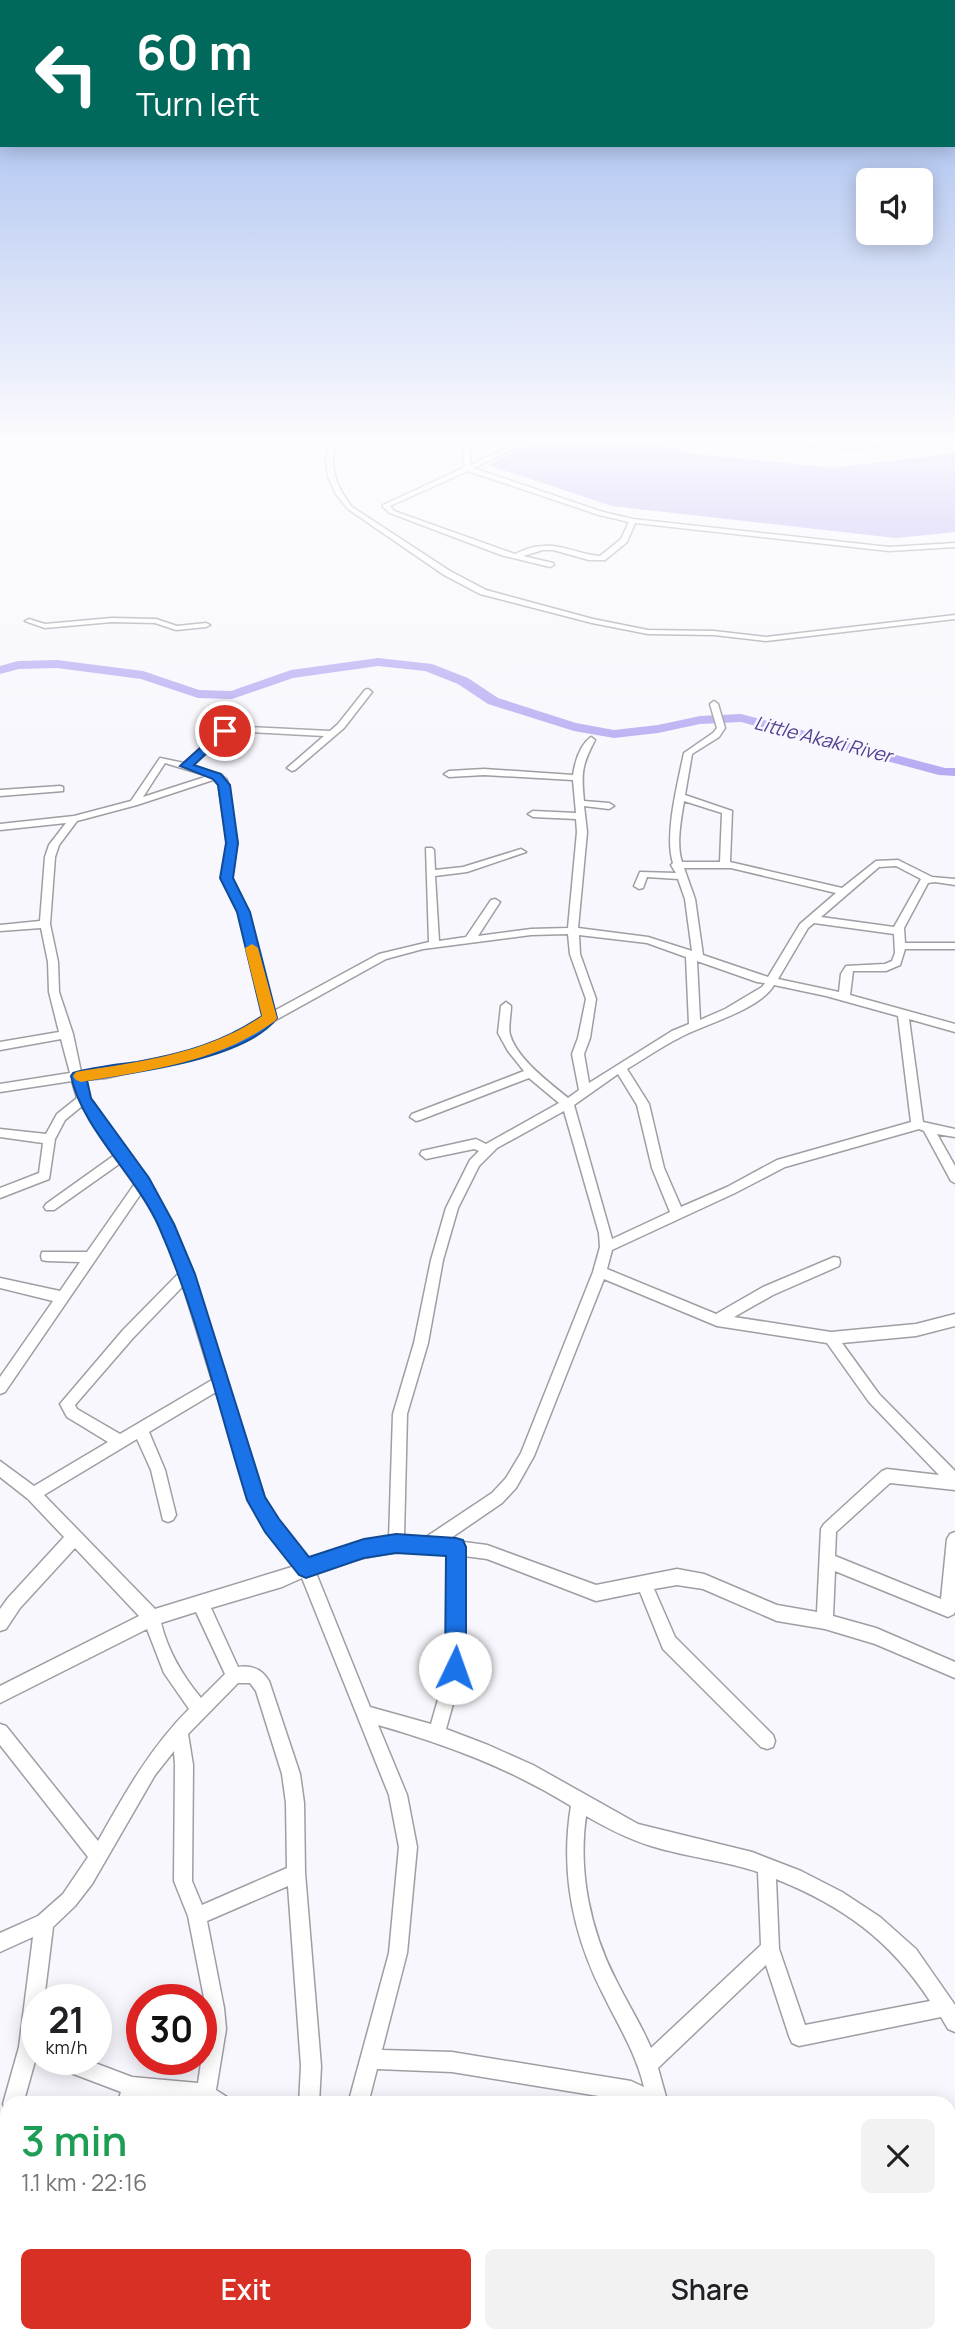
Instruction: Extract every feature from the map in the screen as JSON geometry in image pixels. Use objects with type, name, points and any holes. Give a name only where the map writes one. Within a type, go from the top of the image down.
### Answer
[{"type":"street","points":[[419,552],[483,592],[648,632],[713,633],[766,639],[955,617]]},
{"type":"street","points":[[504,552],[551,565]]},
{"type":"street","points":[[514,556],[523,552]]},
{"type":"street","points":[[576,552],[602,558],[609,552]]},
{"type":"street","points":[[29,621],[45,626],[112,620],[156,621],[176,628],[206,625]]},
{"type":"street","points":[[292,768],[331,734],[368,692]]},
{"type":"street","points":[[695,1025],[690,899],[676,865],[676,822],[688,753],[716,735],[722,725],[714,706]]},
{"type":"street","points":[[186,766],[229,728],[331,734]]},
{"type":"street","points":[[585,1092],[578,1054],[584,1038],[591,999],[575,954],[573,931],[582,832],[577,778],[579,762],[591,740]]},
{"type":"street","points":[[134,803],[148,786],[160,761],[168,760],[217,776],[224,785],[232,843],[227,878],[243,912],[270,1018]]},
{"type":"street","points":[[449,774],[484,772],[577,778]]},
{"type":"street","points":[[0,827],[74,819],[217,776]]},
{"type":"street","points":[[0,793],[60,789]]},
{"type":"street","points":[[681,797],[727,811],[725,865]]},
{"type":"street","points":[[579,803],[609,806]]},
{"type":"street","points":[[533,814],[581,816]]},
{"type":"street","points":[[74,819],[54,845],[50,857],[45,924],[54,962],[54,992],[79,1076],[83,1099],[143,1182],[166,1224],[186,1274],[257,1500],[272,1526],[306,1568],[398,1795],[408,1847],[398,1953],[360,2096]]},
{"type":"street","points":[[429,850],[434,944]]},
{"type":"street","points":[[430,874],[464,870],[521,852]]},
{"type":"street","points":[[396,1544],[400,1414],[421,1343],[437,1260],[452,1208],[474,1163],[486,1150],[568,1104],[620,1068],[695,1025],[729,1012],[766,990],[810,919],[882,862],[898,863],[929,879],[955,882]]},
{"type":"street","points":[[676,865],[725,865],[842,891]]},
{"type":"street","points":[[639,886],[643,873],[681,876]]},
{"type":"street","points":[[844,997],[846,974],[850,968],[896,963],[900,946],[899,931],[921,884],[929,879]]},
{"type":"street","points":[[471,938],[495,902]]},
{"type":"street","points":[[810,919],[899,931]]},
{"type":"street","points":[[0,929],[45,924]]},
{"type":"street","points":[[0,1088],[146,1066],[215,1049],[244,1036],[270,1018],[383,956],[471,938],[573,931],[648,940],[770,981],[844,997],[955,1028]]},
{"type":"street","points":[[900,946],[955,946]]},
{"type":"street","points":[[428,1545],[497,1498],[511,1483],[527,1456],[550,1404],[600,1272],[606,1247],[602,1221],[568,1104],[531,1073],[504,1033],[506,1006]]},
{"type":"street","points":[[903,1014],[918,1120],[955,1178]]},
{"type":"street","points":[[0,1046],[67,1034]]},
{"type":"street","points":[[620,1068],[643,1104],[658,1168],[677,1213]]},
{"type":"street","points":[[415,1118],[531,1073]]},
{"type":"street","points":[[0,1194],[45,1176],[49,1139],[61,1117],[83,1099]]},
{"type":"street","points":[[606,1247],[731,1190],[780,1163],[922,1126],[955,1133]]},
{"type":"street","points":[[0,1133],[49,1139]]},
{"type":"street","points":[[426,1154],[476,1144],[486,1150]]},
{"type":"street","points":[[50,1207],[124,1154]]},
{"type":"street","points":[[0,1388],[143,1182]]},
{"type":"street","points":[[47,1256],[91,1257]]},
{"type":"street","points":[[718,1320],[768,1291],[834,1262]]},
{"type":"street","points":[[600,1272],[718,1320],[831,1338],[916,1330],[955,1320]]},
{"type":"street","points":[[119,1441],[72,1413],[67,1404],[128,1334],[186,1274]]},
{"type":"street","points":[[0,1283],[64,1298]]},
{"type":"street","points":[[831,1338],[874,1398],[955,1482]]},
{"type":"street","points":[[33,1494],[219,1383]]},
{"type":"street","points":[[141,1431],[159,1470],[168,1515]]},
{"type":"street","points":[[0,1468],[33,1494],[152,1618],[157,1642],[174,1680],[200,1710]]},
{"type":"street","points":[[825,1621],[829,1529],[887,1476],[955,1482]]},
{"type":"street","points":[[0,1623],[14,1603],[75,1537]]},
{"type":"street","points":[[829,1560],[948,1609],[955,1539]]},
{"type":"street","points":[[0,1695],[152,1618],[282,1579],[364,1549],[396,1544],[456,1547],[486,1552],[533,1567],[588,1591],[608,1592],[677,1577],[687,1578],[704,1582],[777,1613],[825,1621],[876,1636],[955,1670]]},
{"type":"street","points":[[437,1733],[455,1668],[456,1547]]},
{"type":"street","points":[[644,1584],[669,1643],[767,1741]]},
{"type":"street","points":[[201,1605],[234,1676]]},
{"type":"street","points":[[0,1943],[44,1922],[69,1900],[86,1878],[149,1769],[179,1731],[234,1676],[249,1674],[258,1678],[287,1761],[295,1803],[296,1873],[311,2066],[309,2096]]},
{"type":"street","points":[[367,1714],[437,1733],[526,1770],[625,1828],[734,1856],[767,1868],[805,1882],[859,1913],[893,1938],[950,2015],[799,2036],[771,1949],[767,1868]]},
{"type":"street","points":[[0,1731],[98,1854]]},
{"type":"street","points":[[179,1731],[184,1765],[183,1881],[197,1916],[215,2008],[213,2096]]},
{"type":"street","points":[[580,1801],[573,1850],[575,1877],[584,1921],[599,1964],[632,2026],[656,2096]]},
{"type":"street","points":[[197,1916],[296,1873]]},
{"type":"street","points":[[39,1984],[44,1922]]},
{"type":"street","points":[[647,2066],[771,1949]]},
{"type":"street","points":[[371,2059],[452,2062],[631,2091],[641,2096]]},
{"type":"street","points":[[16,2096],[24,2075]]},
{"type":"street","points":[[91,2075],[130,2095],[151,2096]]},
{"type":"waterway","name":"Little Akaki River","points":[[0,670],[18,665],[57,664],[143,675],[198,694],[232,695],[291,674],[378,662],[427,667],[463,681],[493,701],[574,727],[614,734],[658,729],[700,720],[741,718],[944,772],[955,772]]},
{"type":"slow traffic","points":[[81,1076],[146,1066],[215,1049],[244,1036],[270,1018],[252,948]]},
{"type":"route","points":[[225,731],[186,766],[217,776],[224,785],[232,843],[227,878],[243,912],[270,1018],[244,1036],[215,1049],[146,1066],[79,1076],[83,1099],[143,1182],[166,1224],[186,1274],[257,1500],[272,1526],[306,1568],[340,1555],[396,1544],[456,1547],[455,1668]]}]
